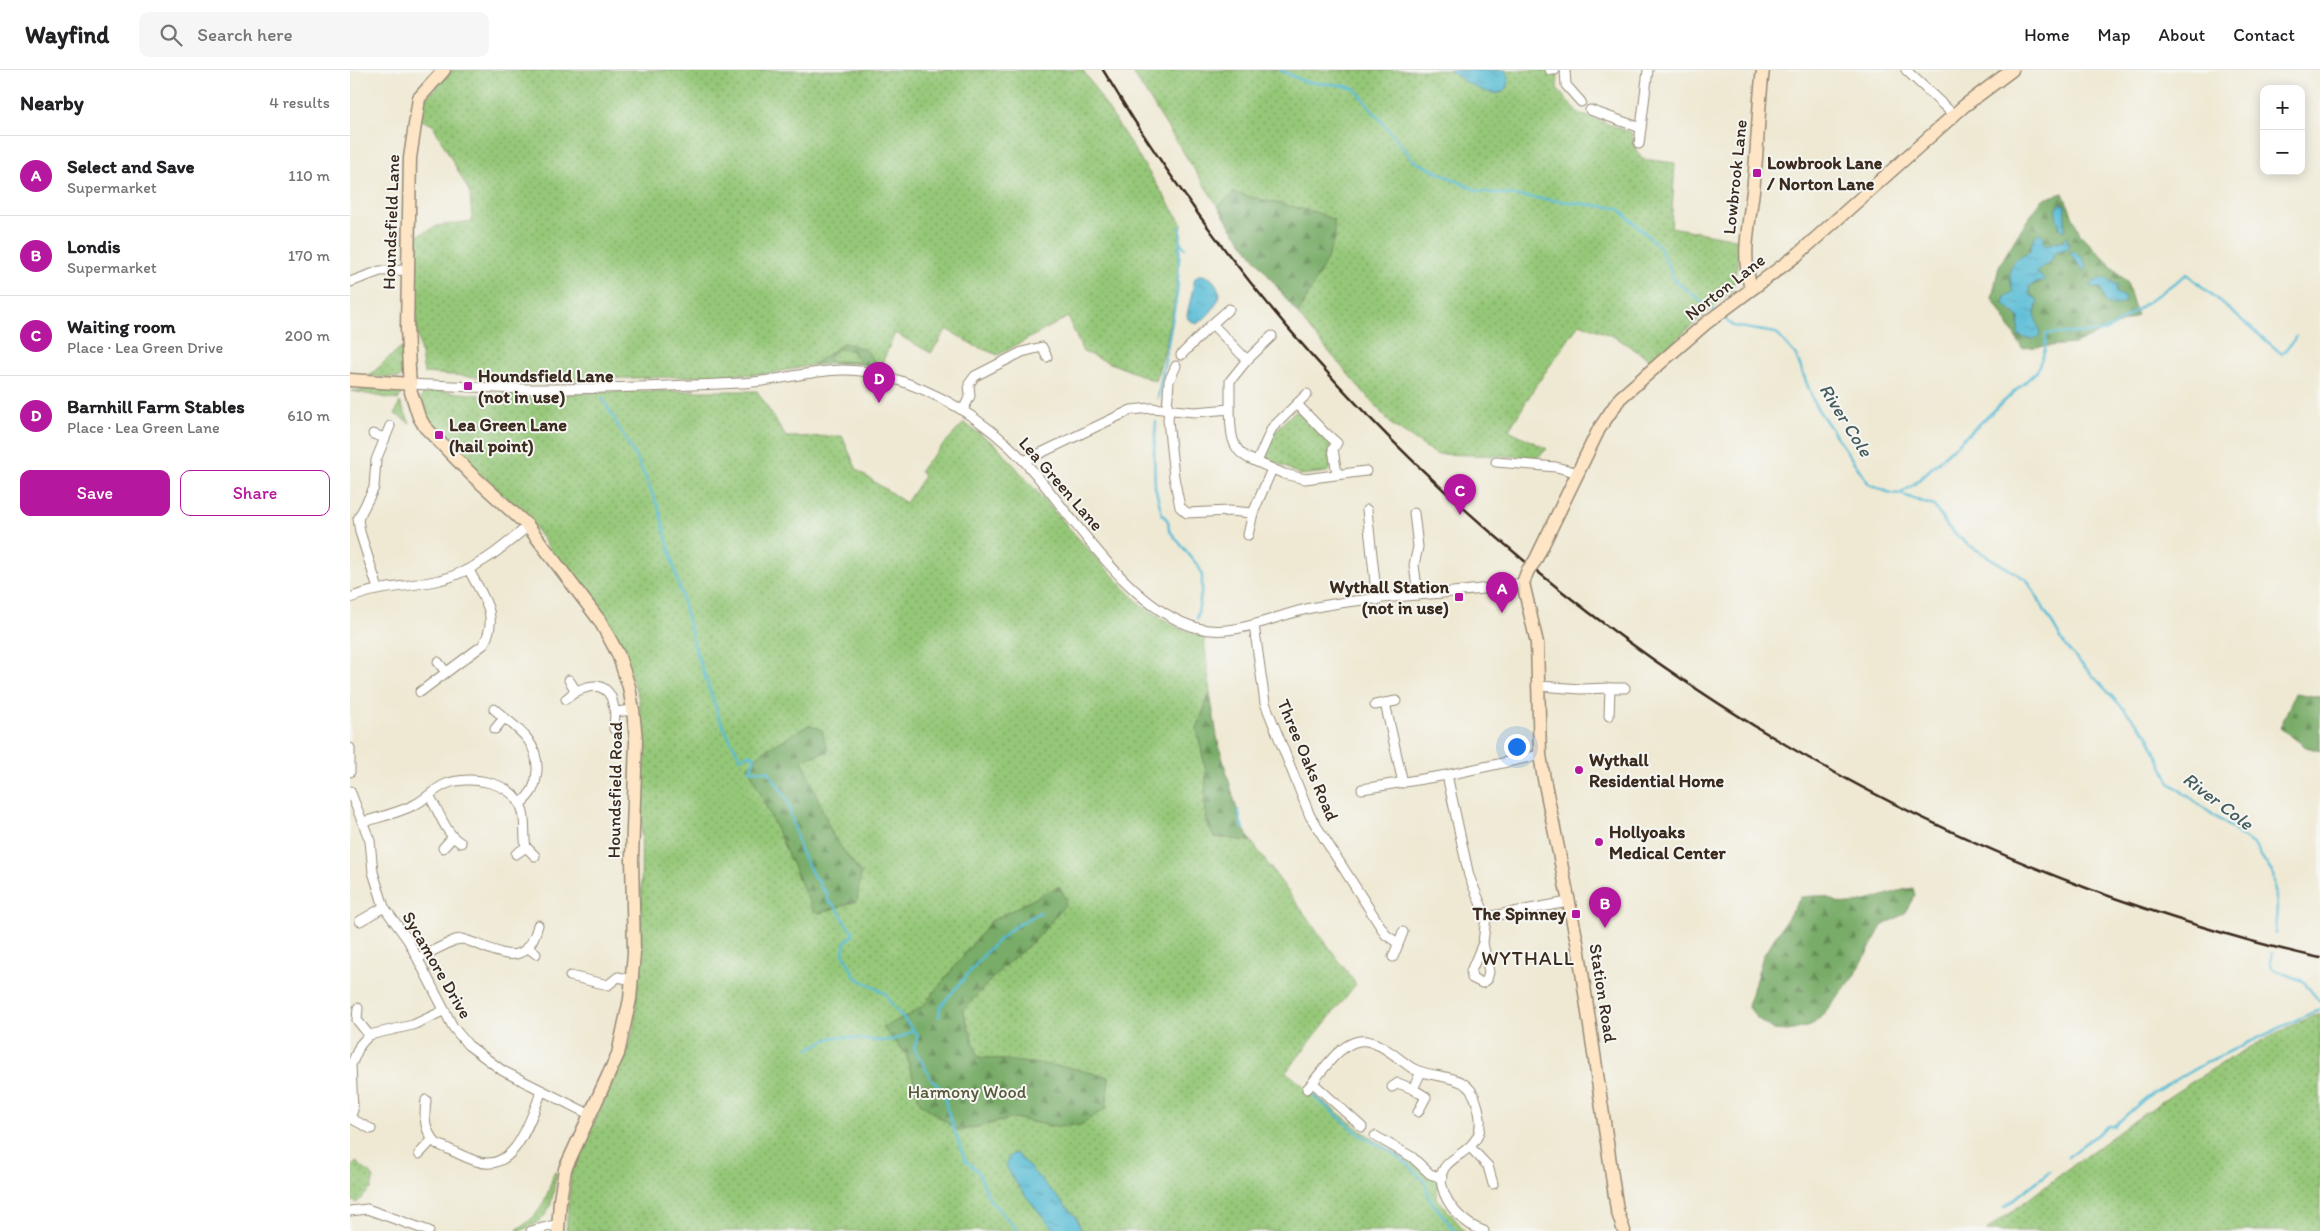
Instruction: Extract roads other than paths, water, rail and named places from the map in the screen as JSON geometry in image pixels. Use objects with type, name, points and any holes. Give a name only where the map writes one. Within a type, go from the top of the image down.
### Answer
[{"type":"street","name":"Houndsfield Lane","points":[[411,384],[406,329],[410,158],[419,98],[444,70]]},
{"type":"street","points":[[1550,70],[1555,70]]},
{"type":"street","points":[[1565,70],[1566,85],[1581,102]]},
{"type":"street","points":[[1639,144],[1648,70]]},
{"type":"street","name":"Lowbrook Lane","points":[[1751,288],[1746,272],[1745,243],[1754,184],[1763,70]]},
{"type":"street","points":[[1906,70],[1954,115]]},
{"type":"street","name":"Norton Lane","points":[[1523,583],[1524,577],[1532,565],[1602,425],[1620,398],[1711,319],[1796,255],[1954,115],[2012,70]]},
{"type":"street","points":[[1590,110],[1641,128]]},
{"type":"street","points":[[350,282],[380,270],[407,270]]},
{"type":"street","points":[[1181,355],[1229,309]]},
{"type":"street","points":[[1212,324],[1247,360]]},
{"type":"street","points":[[1272,336],[1247,360],[1230,381],[1230,409],[1234,445],[1242,455],[1296,478],[1305,479],[1366,472]]},
{"type":"street","points":[[963,410],[970,396],[969,384],[975,376],[1022,352],[1042,347],[1047,357]]},
{"type":"street","points":[[1176,366],[1169,381],[1168,420],[1174,477],[1180,507],[1183,511],[1190,514],[1228,511],[1253,513]]},
{"type":"street","name":"Lea Green Lane","points":[[411,384],[538,389],[745,383],[826,370],[850,369],[882,375],[913,385],[963,410],[981,422],[1024,461],[1092,544],[1138,592],[1160,609],[1186,624],[1208,630],[1224,630],[1254,625],[1310,608],[1523,583]]},
{"type":"street","points":[[350,380],[411,384]]},
{"type":"street","name":"Houndsfield Road","points":[[411,384],[418,417],[425,427],[528,526],[604,629],[624,671],[634,710],[636,740],[632,859],[634,953],[625,1028],[618,1054],[565,1169],[558,1228]]},
{"type":"street","points":[[1256,462],[1272,428],[1307,394]]},
{"type":"street","points":[[1297,404],[1337,443],[1333,449],[1337,474]]},
{"type":"street","points":[[1024,461],[1131,410],[1151,408],[1195,412],[1230,409]]},
{"type":"street","points":[[378,589],[360,532],[358,519],[374,488],[376,460],[390,426]]},
{"type":"street","points":[[373,434],[384,438]]},
{"type":"street","points":[[1496,462],[1556,467],[1579,473]]},
{"type":"street","points":[[1248,535],[1253,513],[1272,469]]},
{"type":"street","points":[[1367,510],[1377,600]]},
{"type":"street","points":[[1414,513],[1418,547],[1414,565],[1418,595]]},
{"type":"street","points":[[350,598],[378,589],[440,580],[469,570],[499,551],[528,526]]},
{"type":"street","points":[[420,692],[483,645],[491,626],[490,612],[469,570]]},
{"type":"street","name":"Station Road","points":[[1523,583],[1537,643],[1540,755],[1568,902],[1580,952],[1617,1210],[1624,1231]]},
{"type":"street","name":"Three Oaks Road","points":[[1254,625],[1265,703],[1310,816],[1386,935],[1398,944]]},
{"type":"street","points":[[438,662],[446,672]]},
{"type":"street","points":[[568,680],[576,691]]},
{"type":"street","points":[[1539,686],[1581,689],[1626,688]]},
{"type":"street","points":[[566,699],[576,691],[587,687],[600,687],[610,696],[615,712],[614,729]]},
{"type":"street","points":[[1609,716],[1610,688]]},
{"type":"street","points":[[1375,705],[1396,701]]},
{"type":"street","points":[[1385,703],[1403,783]]},
{"type":"street","points":[[494,709],[528,739],[536,753],[536,785],[530,796],[520,804]]},
{"type":"street","points":[[615,712],[634,710]]},
{"type":"street","points":[[495,729],[504,718]]},
{"type":"street","points":[[350,748],[350,772]]},
{"type":"street","points":[[1362,789],[1447,775],[1540,755]]},
{"type":"street","points":[[1447,775],[1469,876],[1486,917],[1483,943]]},
{"type":"street","points":[[363,822],[414,805],[445,785],[458,780],[477,781],[506,790],[520,804],[524,814],[526,847],[535,856]]},
{"type":"street","name":"Sycamore Drive","points":[[350,791],[370,841],[377,888],[384,907],[418,958],[452,1027],[484,1058],[542,1091],[591,1115]]},
{"type":"street","points":[[429,796],[452,838],[461,843]]},
{"type":"street","points":[[443,848],[452,838]]},
{"type":"street","points":[[516,854],[526,847]]},
{"type":"street","points":[[1486,917],[1568,902]]},
{"type":"street","name":"Sycamore Drive","points":[[360,921],[384,907]]},
{"type":"street","points":[[418,958],[455,940],[470,941],[504,955],[516,954],[528,947],[534,939],[538,925]]},
{"type":"street","points":[[1393,957],[1404,932]]},
{"type":"street","points":[[528,947],[536,954]]},
{"type":"street","points":[[570,976],[608,985],[618,977],[632,980]]},
{"type":"street","points":[[358,1008],[354,1021],[368,1035]]},
{"type":"street","points":[[371,1129],[350,1118],[353,1110],[351,1065],[355,1052],[368,1035],[413,1025],[443,1012]]},
{"type":"street","points":[[1362,1128],[1310,1086],[1344,1049],[1360,1041],[1368,1041],[1380,1046],[1421,1072],[1460,1081],[1470,1089],[1476,1099],[1481,1123],[1480,1132],[1470,1147],[1451,1160],[1442,1178],[1444,1193],[1461,1218],[1470,1226],[1484,1231]]},
{"type":"street","points":[[1413,1088],[1421,1072]]},
{"type":"street","points":[[1392,1087],[1398,1084],[1413,1088],[1426,1097],[1418,1112]]},
{"type":"street","points":[[426,1100],[424,1117],[428,1134],[432,1140],[476,1162],[496,1163],[509,1155],[518,1146],[542,1091]]},
{"type":"street","points":[[1375,1136],[1412,1157],[1430,1174],[1442,1178]]},
{"type":"street","points":[[419,1154],[432,1140]]},
{"type":"street","points":[[1470,1147],[1488,1166],[1493,1184]]},
{"type":"street","points":[[351,1210],[367,1209],[429,1231]]},
{"type":"street","points":[[531,1231],[558,1228]]},
{"type":"water","points":[[1448,70],[1504,70],[1509,76],[1507,87],[1501,92],[1484,91]]},
{"type":"water","points":[[2060,203],[2065,205],[2065,230],[2062,231],[2057,221],[2056,213]]},
{"type":"water","points":[[2039,233],[2044,236],[2043,242],[2046,245],[2063,240],[2067,236],[2069,248],[2055,252],[2051,261],[2036,272],[2045,280],[2029,286],[2030,295],[2038,300],[2035,314],[2040,335],[2034,339],[2025,338],[2018,334],[2019,317],[2004,304],[2005,297],[2013,292],[2011,268],[2016,260],[2029,251],[2033,238]]},
{"type":"water","points":[[2073,251],[2083,258],[2087,268],[2084,271],[2069,252]]},
{"type":"water","points":[[1198,275],[1206,276],[1213,280],[1220,294],[1211,312],[1196,324],[1188,319],[1187,315],[1195,278]]},
{"type":"water","points":[[2105,278],[2118,285],[2115,292],[2124,297],[2125,302],[2115,306],[2108,305],[2104,300],[2101,288],[2094,288],[2090,285],[2099,279]]},
{"type":"water","points":[[1016,1153],[1076,1217],[1082,1231],[1057,1231],[1038,1211],[1015,1181],[1007,1167],[1009,1156]]},
{"type":"waterway","name":"River Cole","points":[[1280,70],[1305,82],[1341,85],[1355,89],[1414,161],[1478,191],[1618,208],[1660,247],[1674,280],[1714,311]]},
{"type":"waterway","points":[[1158,398],[1177,295],[1181,226]]},
{"type":"waterway","points":[[1180,242],[1185,248]]},
{"type":"waterway","points":[[1900,494],[1913,485],[2037,371],[2045,350],[2046,334],[2101,332],[2114,326],[2187,274],[2282,354],[2297,336]]},
{"type":"waterway","name":"River Cole","points":[[1721,316],[1733,326],[1776,333],[1796,355],[1815,405],[1869,484],[1890,493],[1900,494],[1934,506],[1947,526],[1967,544],[2027,580],[2066,647],[2148,735],[2170,783],[2254,845],[2273,874],[2277,906],[2275,934]]},
{"type":"waterway","points":[[602,397],[639,463],[659,509],[695,648],[720,720],[740,758],[748,754],[755,757],[750,770],[768,771],[787,799],[800,850],[814,877],[819,880],[820,887],[827,893],[828,901],[837,908],[846,924],[853,931],[853,935],[845,942],[843,952],[855,977],[886,994],[892,1005],[915,1032]]},
{"type":"waterway","points":[[1156,422],[1154,454],[1155,487],[1162,514],[1168,521],[1169,530],[1199,567],[1202,575],[1197,619]]},
{"type":"waterway","points":[[1238,810],[1241,822]]},
{"type":"waterway","points":[[1241,824],[1244,829]]},
{"type":"waterway","points":[[939,1017],[940,1007],[988,950],[1011,929],[1040,912]]},
{"type":"waterway","name":"River Cole","points":[[2272,953],[2270,962],[2273,969],[2303,981],[2320,1002]]},
{"type":"waterway","points":[[2068,1157],[2108,1126],[2114,1126],[2148,1096],[2205,1063],[2320,1009]]},
{"type":"waterway","points":[[809,1049],[834,1037],[885,1041],[904,1036],[913,1030]]},
{"type":"waterway","points":[[916,1033],[918,1035],[914,1048],[931,1078],[944,1093],[947,1109],[965,1160],[978,1171],[990,1200],[1018,1231]]},
{"type":"waterway","points":[[1312,1095],[1362,1136],[1390,1151],[1409,1165],[1425,1182],[1429,1198],[1455,1231]]},
{"type":"waterway","points":[[2004,1207],[2050,1171]]},
{"type":"railway","points":[[1103,70],[1193,207],[1294,335],[1406,454],[1527,563],[1656,662],[1794,749],[1938,825],[2117,899],[2232,936],[2320,958]]},
{"type":"place","name":"Lowbrook Lane / Norton Lane","points":[[1757,173]]},
{"type":"place","name":"Houndsfield Lane (not in use)","points":[[468,386]]},
{"type":"place","name":"Barnhill Farm Stables","points":[[879,403]]},
{"type":"place","name":"Lea Green Lane (hail point)","points":[[439,435]]},
{"type":"place","name":"Waiting room","points":[[1460,515]]},
{"type":"place","name":"Wythall Station (not in use)","points":[[1459,597]]},
{"type":"place","name":"Select and Save","points":[[1502,613]]},
{"type":"place","name":"Wythall Residential Home","points":[[1579,770]]},
{"type":"place","name":"Hollyoaks Medical Center","points":[[1599,842]]},
{"type":"place","name":"The Spinney","points":[[1576,914]]},
{"type":"place","name":"Londis","points":[[1605,928]]},
{"type":"district","name":"WYTHALL","points":[[1528,958]]},
{"type":"park label","name":"Harmony Wood","points":[[967,1092]]}]
